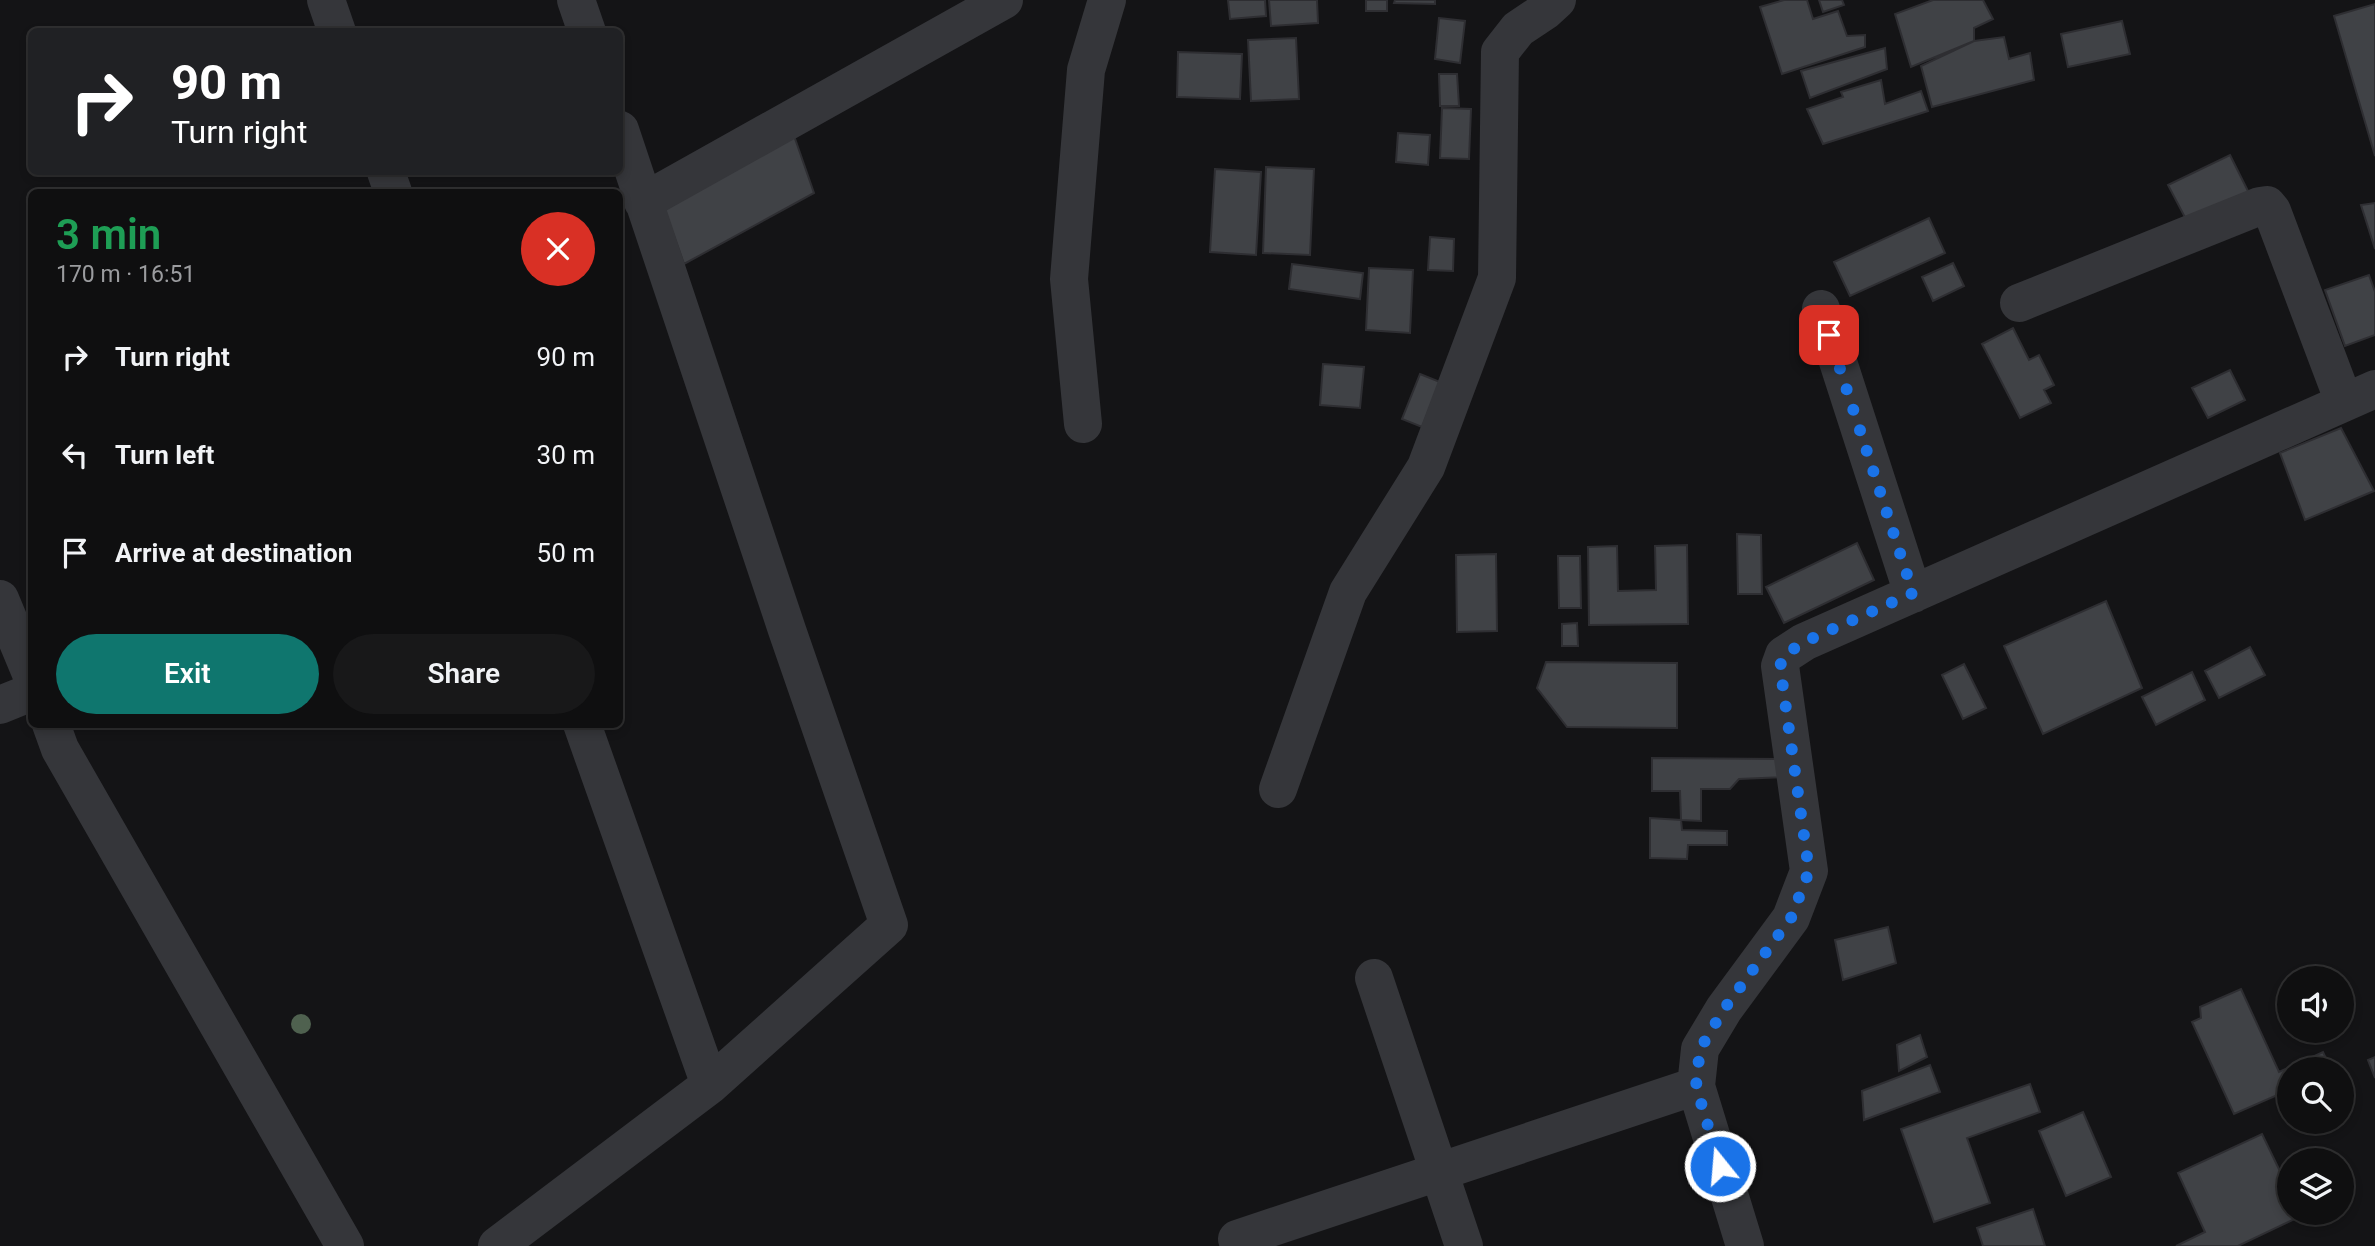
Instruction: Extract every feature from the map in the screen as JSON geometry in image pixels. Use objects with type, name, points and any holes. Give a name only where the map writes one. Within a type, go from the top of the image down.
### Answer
[{"type":"street","points":[[326,0],[336,28]]},
{"type":"street","points":[[576,0],[586,28]]},
{"type":"street","points":[[643,202],[1004,0]]},
{"type":"street","points":[[1083,424],[1069,279],[1086,70],[1107,0]]},
{"type":"street","points":[[1278,789],[1348,592],[1426,467],[1497,278],[1500,52],[1518,29],[1557,0]]},
{"type":"street","points":[[497,1246],[710,1085],[889,925],[623,139]]},
{"type":"street","points":[[1745,1246],[1696,1086],[1700,1049],[1724,1009],[1791,918],[1809,871],[1780,666],[1784,655],[1804,642],[2359,396],[2267,205],[2019,303]]},
{"type":"street","points":[[1821,309],[1913,593]]},
{"type":"street","points":[[0,598],[28,666]]},
{"type":"street","points":[[0,705],[28,694]]},
{"type":"street","points":[[52,728],[60,748],[345,1246]]},
{"type":"street","points":[[583,728],[710,1085]]},
{"type":"street","points":[[1374,978],[1464,1246]]},
{"type":"street","points":[[1237,1239],[1696,1086]]},
{"type":"building","points":[[1228,0],[1265,0],[1266,16],[1230,19]]},
{"type":"building","points":[[1269,0],[1317,0],[1318,23],[1271,26]]},
{"type":"building","points":[[1366,0],[1387,0],[1387,11],[1366,11]]},
{"type":"building","points":[[1395,0],[1435,0],[1435,4],[1394,3]]},
{"type":"building","points":[[1784,0],[1807,0],[1813,19],[1838,11],[1847,36],[1865,35],[1865,47],[1782,74],[1760,7]]},
{"type":"building","points":[[1819,0],[1842,0],[1844,5],[1823,12]]},
{"type":"building","points":[[1933,0],[1983,0],[1993,19],[1974,28],[1974,41],[1911,67],[1895,14]]},
{"type":"building","points":[[2375,4],[2375,156],[2334,16]]},
{"type":"building","points":[[1439,18],[1465,21],[1460,63],[1435,59]]},
{"type":"building","points":[[2122,21],[2130,54],[2068,67],[2061,34]]},
{"type":"building","points":[[2004,37],[2009,59],[2030,53],[2034,80],[1932,107],[1921,66],[1974,41]]},
{"type":"building","points":[[1296,38],[1299,99],[1251,101],[1248,40]]},
{"type":"building","points":[[1885,48],[1887,69],[1810,98],[1801,71]]},
{"type":"building","points":[[1178,52],[1242,54],[1240,99],[1177,97]]},
{"type":"building","points":[[1439,74],[1457,74],[1459,106],[1440,106]]},
{"type":"building","points":[[1881,80],[1885,104],[1921,91],[1928,111],[1823,144],[1807,109],[1843,97],[1841,92]]},
{"type":"building","points":[[1442,108],[1471,109],[1469,159],[1440,158]]},
{"type":"building","points":[[792,130],[814,193],[684,264],[663,205]]},
{"type":"building","points":[[1398,133],[1430,135],[1428,165],[1396,162]]},
{"type":"building","points":[[2230,155],[2250,195],[2189,225],[2168,185]]},
{"type":"building","points":[[1266,167],[1314,169],[1310,255],[1263,253]]},
{"type":"building","points":[[1215,169],[1261,172],[1256,255],[1210,252]]},
{"type":"building","points":[[2375,203],[2375,249],[2361,205]]},
{"type":"building","points":[[1929,218],[1945,253],[1850,296],[1834,262]]},
{"type":"building","points":[[1430,237],[1454,239],[1453,271],[1428,270]]},
{"type":"building","points":[[1953,263],[1964,286],[1933,301],[1922,277]]},
{"type":"building","points":[[1292,264],[1363,273],[1360,299],[1289,289]]},
{"type":"building","points":[[1369,268],[1413,270],[1410,333],[1366,330]]},
{"type":"building","points":[[2369,275],[2375,292],[2375,335],[2345,346],[2325,290]]},
{"type":"building","points":[[2013,328],[2029,360],[2039,355],[2054,385],[2044,390],[2051,403],[2020,418],[1982,344]]},
{"type":"building","points":[[1323,364],[1364,367],[1360,408],[1320,405]]},
{"type":"building","points":[[2230,370],[2245,400],[2208,418],[2192,388]]},
{"type":"building","points":[[1420,374],[1440,382],[1422,427],[1402,419]]},
{"type":"building","points":[[2341,428],[2374,491],[2305,520],[2280,453]]},
{"type":"building","points":[[1737,534],[1761,535],[1762,594],[1738,594]]},
{"type":"building","points":[[1857,543],[1874,580],[1784,623],[1766,587]]},
{"type":"building","points":[[1687,545],[1688,624],[1589,625],[1588,547],[1617,546],[1618,591],[1656,590],[1655,546]]},
{"type":"building","points":[[1496,554],[1497,631],[1457,632],[1456,555]]},
{"type":"building","points":[[1558,556],[1580,556],[1581,608],[1559,608]]},
{"type":"building","points":[[2106,601],[2142,688],[2043,734],[2004,646]]},
{"type":"building","points":[[1577,623],[1578,646],[1562,646],[1562,624]]},
{"type":"building","points":[[2250,647],[2265,675],[2219,698],[2205,671]]},
{"type":"building","points":[[1546,662],[1677,663],[1677,728],[1567,727],[1537,688]]},
{"type":"building","points":[[1964,664],[1986,708],[1963,719],[1942,675]]},
{"type":"building","points":[[2192,672],[2205,700],[2156,725],[2142,697]]},
{"type":"building","points":[[1652,758],[1780,759],[1785,777],[1739,779],[1730,789],[1701,789],[1701,821],[1681,820],[1680,791],[1652,791]]},
{"type":"building","points":[[1650,818],[1681,820],[1682,830],[1727,831],[1727,845],[1688,845],[1687,859],[1650,858]]},
{"type":"building","points":[[1888,927],[1896,963],[1843,980],[1835,940]]},
{"type":"building","points":[[2241,989],[2277,1068],[2277,1095],[2234,1114],[2192,1022],[2201,1018],[2200,1007]]},
{"type":"building","points":[[1920,1035],[1927,1057],[1899,1071],[1897,1045]]},
{"type":"building","points":[[2323,1052],[2325,1057],[2312,1057]]},
{"type":"building","points":[[2375,1057],[2375,1078],[2368,1060]]},
{"type":"building","points":[[1930,1065],[1940,1092],[1864,1120],[1862,1091]]},
{"type":"building","points":[[2030,1084],[2040,1112],[1967,1138],[1990,1203],[1934,1222],[1901,1129]]},
{"type":"building","points":[[2083,1112],[2111,1177],[2066,1196],[2039,1131]]},
{"type":"building","points":[[2262,1134],[2277,1165],[2277,1225],[2282,1225],[2238,1246],[2176,1246],[2205,1232],[2178,1173]]},
{"type":"building","points":[[2033,1209],[2045,1246],[1983,1246],[1977,1228]]},
{"type":"route","points":[[1720,1166],[1696,1086],[1700,1049],[1724,1009],[1791,918],[1809,871],[1780,666],[1784,655],[1804,642],[1913,593],[1829,335]]}]
